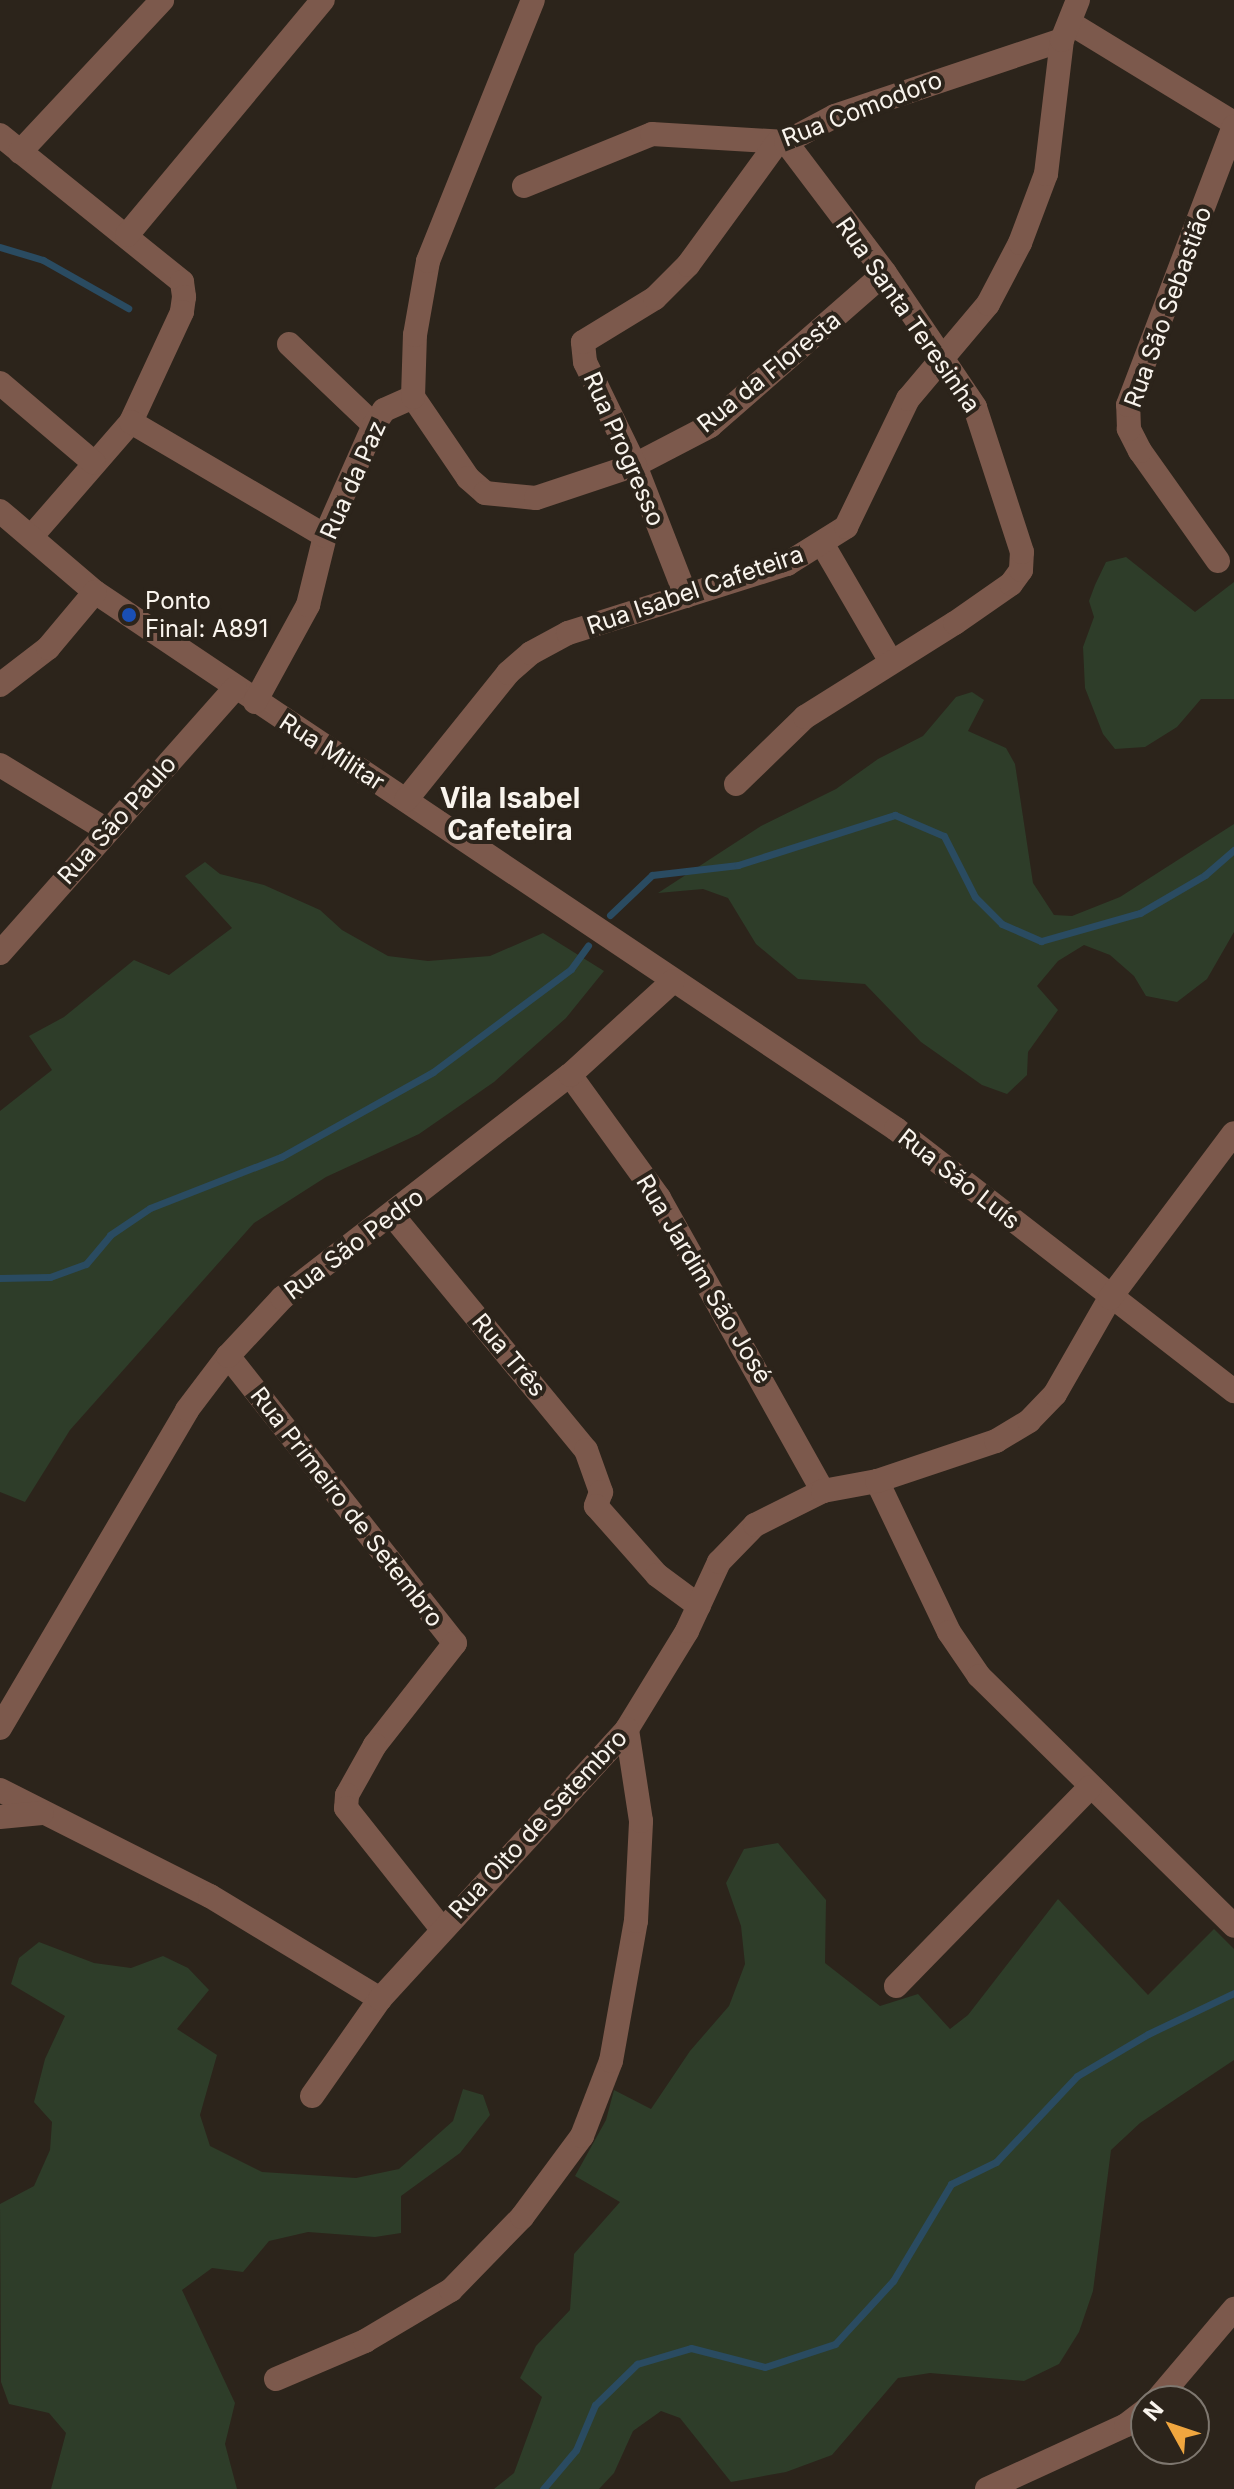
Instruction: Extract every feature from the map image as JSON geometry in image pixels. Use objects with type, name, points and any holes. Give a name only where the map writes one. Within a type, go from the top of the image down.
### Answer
[{"type":"street","points":[[20,152],[162,0]]},
{"type":"street","points":[[127,235],[323,0]]},
{"type":"street","points":[[413,397],[415,335],[428,261],[533,0]]},
{"type":"street","points":[[1070,21],[1234,124]]},
{"type":"street","name":"Rua Comodoro","points":[[524,186],[652,134],[781,142],[835,116],[1070,21]]},
{"type":"street","name":"Rua Isabel Cafeteira","points":[[406,800],[508,673],[531,653],[568,633],[787,564],[823,545],[846,527],[882,445],[941,355],[988,304],[1020,243],[1046,174],[1070,21]]},
{"type":"street","name":"Rua São Sebastião","points":[[1218,561],[1140,451],[1129,429],[1128,405],[1234,124]]},
{"type":"street","points":[[0,135],[182,282],[182,312],[131,422],[32,536]]},
{"type":"street","name":"Rua Santa Teresinha","points":[[736,784],[805,717],[1003,590],[1021,570],[1022,552],[996,463],[975,407],[885,273],[781,142]]},
{"type":"street","name":"Rua Progresso","points":[[686,596],[635,465],[585,362],[583,342],[655,298],[688,265],[781,142]]},
{"type":"street","name":"Rua da Floresta","points":[[413,397],[468,478],[485,493],[536,498],[635,465],[710,426],[885,273]]},
{"type":"street","points":[[289,344],[374,425]]},
{"type":"street","points":[[0,383],[94,463]]},
{"type":"street","name":"Rua da Paz","points":[[245,695],[308,605],[325,536],[374,425],[384,410],[413,397]]},
{"type":"street","points":[[131,422],[325,536]]},
{"type":"street","name":"Rua Militar","points":[[0,511],[95,592],[673,981]]},
{"type":"street","points":[[823,545],[891,662]]},
{"type":"street","points":[[0,685],[48,648],[95,592]]},
{"type":"street","name":"Rua São Paulo","points":[[0,953],[107,830],[245,695]]},
{"type":"street","points":[[0,765],[107,830]]},
{"type":"street","name":"Rua São Pedro","points":[[0,1728],[187,1410],[228,1356],[282,1298],[349,1243],[393,1216],[570,1075],[673,981]]},
{"type":"street","name":"Rua São Luís","points":[[673,981],[896,1129],[1110,1298],[1234,1391]]},
{"type":"street","name":"Rua Jardim São José","points":[[570,1075],[666,1210],[823,1491]]},
{"type":"street","name":"Rua Oito de Setembro","points":[[312,2096],[380,1999],[441,1928],[627,1729],[699,1606],[719,1562],[755,1525],[823,1491],[877,1481],[996,1441],[1029,1421],[1055,1394],[1110,1298],[1231,1146]]},
{"type":"street","name":"Rua Três","points":[[393,1216],[586,1450],[601,1492],[596,1506],[657,1575],[699,1606]]},
{"type":"street","name":"Rua Primeiro de Setembro","points":[[228,1356],[455,1643],[375,1745],[347,1795],[346,1808],[441,1928]]},
{"type":"street","points":[[877,1481],[949,1632],[979,1676],[1234,1926]]},
{"type":"street","points":[[276,2379],[365,2341],[451,2290],[522,2217],[582,2136],[611,2061],[636,1921],[641,1821],[627,1729]]},
{"type":"street","points":[[896,1986],[1090,1787]]},
{"type":"street","points":[[0,1790],[210,1896],[380,1999]]},
{"type":"street","points":[[0,1817],[42,1813]]},
{"type":"street","points":[[1170,2385],[1234,2309]]},
{"type":"street","points":[[987,2489],[1130,2422]]},
{"type":"green space","points":[[1126,557],[1195,612],[1234,582],[1234,699],[1201,699],[1177,727],[1145,747],[1115,749],[1103,734],[1085,688],[1083,647],[1094,617],[1089,601],[1095,585],[1106,562]]},
{"type":"green space","points":[[972,692],[984,700],[968,731],[1006,748],[1015,764],[1033,883],[1054,915],[1072,916],[1120,897],[1234,824],[1234,932],[1207,979],[1177,1002],[1146,996],[1134,976],[1110,955],[1084,945],[1058,961],[1037,986],[1058,1010],[1028,1052],[1027,1075],[1007,1094],[982,1085],[921,1042],[865,984],[798,979],[756,944],[728,898],[703,889],[658,893],[761,826],[836,789],[878,759],[923,736],[956,697]]},
{"type":"green space","points":[[205,862],[220,874],[264,885],[320,910],[342,930],[388,956],[428,961],[490,956],[543,933],[604,971],[566,1018],[494,1082],[419,1134],[326,1177],[254,1223],[70,1430],[25,1502],[0,1492],[0,1111],[52,1070],[29,1036],[64,1017],[134,960],[169,975],[232,928],[185,876]]},
{"type":"green space","points":[[778,1843],[826,1900],[825,1963],[880,2006],[918,1994],[950,2029],[968,2015],[1058,1899],[1148,1995],[1214,1929],[1234,1949],[1234,2060],[1140,2123],[1111,2150],[1093,2291],[1079,2332],[1059,2364],[1024,2381],[930,2373],[898,2378],[832,2455],[786,2472],[731,2482],[680,2418],[661,2411],[633,2431],[614,2473],[599,2489],[494,2489],[514,2473],[542,2397],[520,2378],[536,2346],[570,2310],[574,2254],[620,2202],[575,2176],[606,2120],[614,2090],[651,2109],[690,2051],[729,2006],[745,1964],[741,1926],[726,1883],[744,1849]]},
{"type":"green space","points":[[39,1942],[94,1963],[131,1968],[163,1956],[188,1968],[209,1990],[177,2029],[217,2055],[200,2115],[210,2146],[262,2172],[356,2178],[399,2169],[453,2121],[463,2089],[483,2095],[490,2115],[460,2153],[401,2196],[401,2233],[375,2237],[308,2232],[269,2241],[243,2272],[212,2268],[182,2290],[235,2403],[225,2444],[237,2489],[51,2489],[66,2433],[49,2413],[9,2404],[1,2382],[0,2204],[34,2186],[50,2150],[52,2122],[34,2102],[45,2059],[65,2016],[11,1984],[19,1958]]},
{"type":"waterway","points":[[0,247],[43,260],[128,308]]},
{"type":"waterway","points":[[610,915],[652,875],[738,865],[895,815],[944,836],[975,897],[1002,924],[1041,941],[1140,913],[1205,875],[1234,850]]},
{"type":"waterway","points":[[0,1278],[50,1277],[86,1264],[110,1235],[150,1208],[281,1157],[433,1072],[571,969],[588,946]]},
{"type":"waterway","points":[[543,2489],[576,2450],[595,2405],[637,2364],[691,2348],[765,2367],[835,2344],[893,2281],[951,2184],[996,2162],[1077,2076],[1148,2034],[1234,1993]]},
{"type":"place","name":"Ponto Final: A891","points":[[129,615]]},
{"type":"district","name":"Vila Isabel Cafeteira","points":[[510,814]]}]
